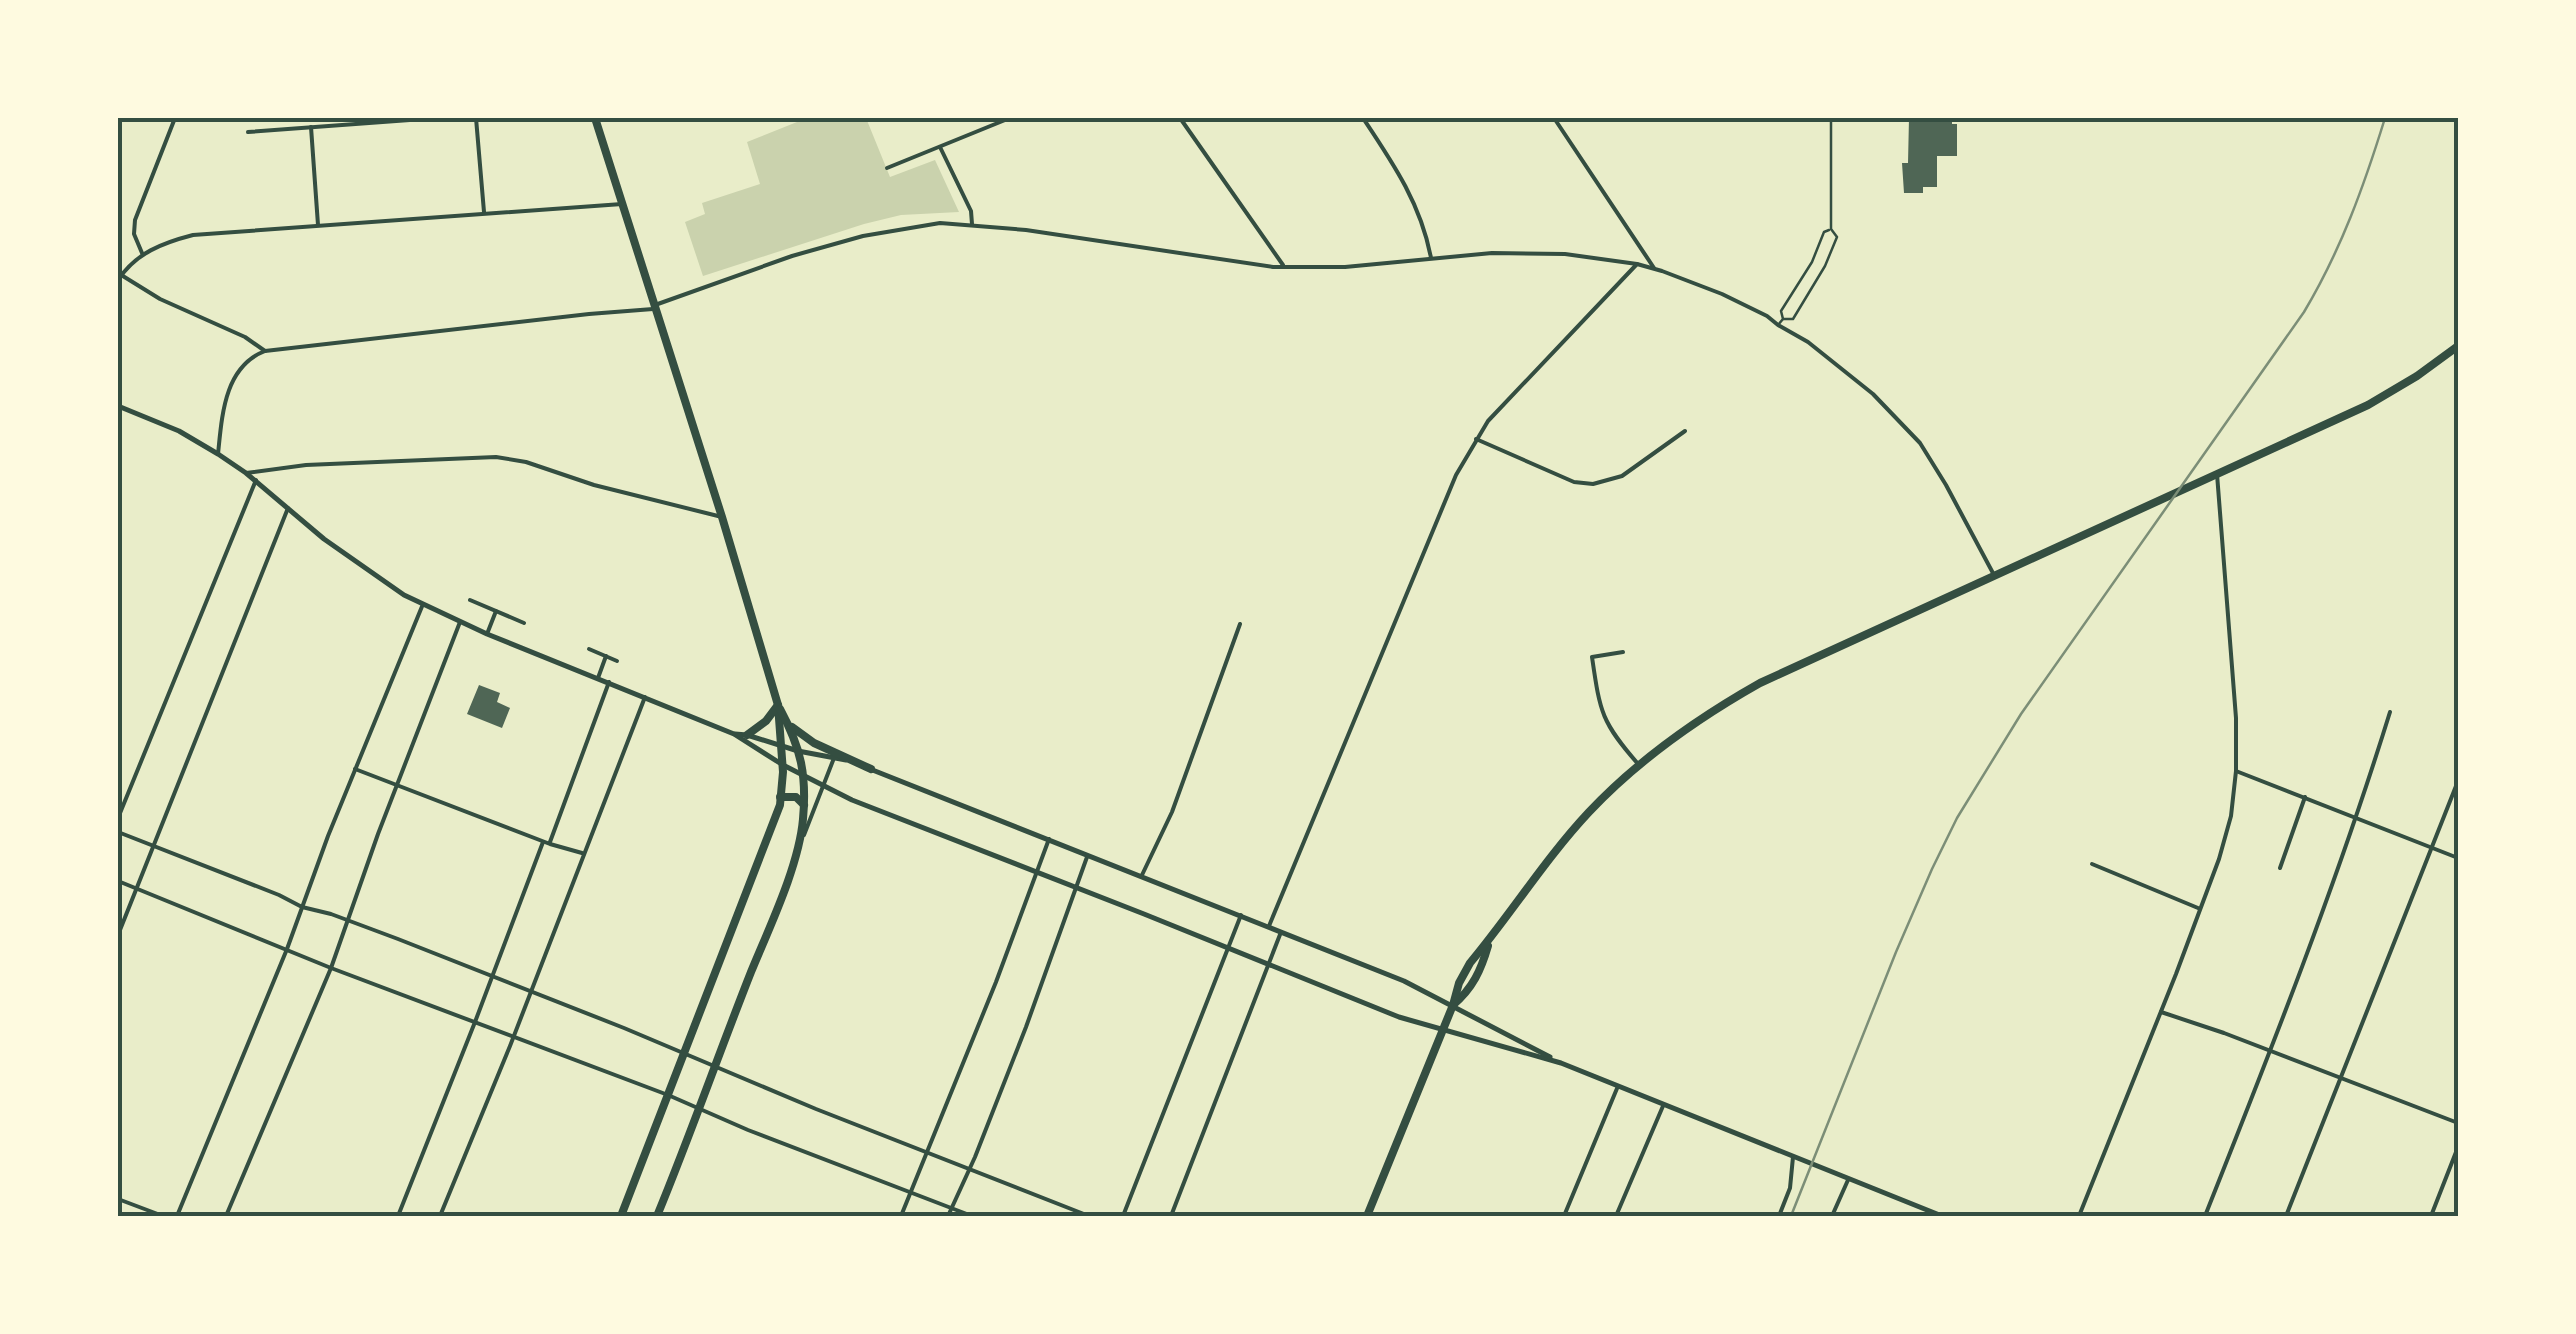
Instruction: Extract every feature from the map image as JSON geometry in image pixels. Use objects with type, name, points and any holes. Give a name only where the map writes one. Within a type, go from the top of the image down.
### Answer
[{"type":"main road","points":[[596,118],[778,705],[804,776],[798,848],[657,1216]]},
{"type":"main road","points":[[1367,1216],[1453,1004],[1470,990],[1490,939],[1581,822],[1639,765],[1706,714],[1760,683],[2368,404],[2417,376],[2458,346]]},
{"type":"main road","points":[[747,735],[766,721],[778,705]]},
{"type":"main road","points":[[620,1216],[780,798],[783,765],[778,705]]},
{"type":"main road","points":[[788,725],[814,743],[872,769]]},
{"type":"main road","points":[[780,798],[796,798],[804,805]]},
{"type":"street","points":[[142,254],[134,234],[135,220],[175,118]]},
{"type":"street","points":[[248,132],[437,118]]},
{"type":"street","points":[[476,118],[484,214]]},
{"type":"street","points":[[888,168],[1010,118]]},
{"type":"street","points":[[1180,118],[1284,267]]},
{"type":"street","points":[[1363,118],[1418,208],[1431,258]]},
{"type":"street","points":[[1554,118],[1654,268]]},
{"type":"street","points":[[311,127],[318,225]]},
{"type":"street","points":[[940,146],[971,211],[972,224]]},
{"type":"street","points":[[264,351],[245,337],[160,300],[118,276],[142,254],[193,235],[622,204]]},
{"type":"street","points":[[218,454],[222,418],[234,376],[243,364],[264,351],[655,307],[792,256],[862,236],[927,224],[972,224],[1284,267],[1345,267],[1492,253],[1592,257],[1654,268],[1745,304],[1808,342],[1852,375],[1920,443],[1994,574]]},
{"type":"street","points":[[1269,926],[1449,492],[1476,439],[1506,400],[1637,264]]},
{"type":"street","points":[[118,406],[180,432],[218,454],[256,480],[324,539],[423,604],[734,734],[824,788],[1399,1017],[1561,1064],[1942,1216]]},
{"type":"street","points":[[1476,439],[1574,482],[1594,484],[1622,476],[1685,432]]},
{"type":"street","points":[[246,473],[306,465],[496,457],[722,517]]},
{"type":"street","points":[[2079,1216],[2226,838],[2236,771],[2236,718],[2217,474]]},
{"type":"street","points":[[118,818],[256,480]]},
{"type":"street","points":[[118,935],[288,508]]},
{"type":"street","points":[[470,600],[524,623]]},
{"type":"street","points":[[177,1216],[423,604]]},
{"type":"street","points":[[487,634],[496,611]]},
{"type":"street","points":[[226,1216],[331,968],[460,622]]},
{"type":"street","points":[[1141,876],[1172,812],[1240,624]]},
{"type":"street","points":[[589,650],[617,661]]},
{"type":"street","points":[[1623,652],[1592,657],[1603,718],[1639,765]]},
{"type":"street","points":[[598,678],[606,656]]},
{"type":"street","points":[[398,1216],[608,682]]},
{"type":"street","points":[[440,1216],[645,697]]},
{"type":"street","points":[[2205,1216],[2357,818],[2390,712]]},
{"type":"street","points":[[734,734],[872,769],[1282,931],[1453,1004],[1561,1064]]},
{"type":"street","points":[[798,848],[834,758]]},
{"type":"street","points":[[355,770],[582,854]]},
{"type":"street","points":[[2236,771],[2458,858]]},
{"type":"street","points":[[2286,1216],[2458,781]]},
{"type":"street","points":[[2280,868],[2305,797]]},
{"type":"street","points":[[118,832],[1090,1216]]},
{"type":"street","points":[[901,1216],[1049,840]]},
{"type":"street","points":[[948,1216],[1032,1010],[1088,854]]},
{"type":"street","points":[[2092,864],[2200,909]]},
{"type":"street","points":[[118,880],[331,968],[668,1095],[697,1110],[972,1216]]},
{"type":"street","points":[[1123,1216],[1241,915]]},
{"type":"street","points":[[1171,1216],[1282,931]]},
{"type":"street","points":[[2161,1012],[2458,1123]]},
{"type":"street","points":[[1564,1216],[1618,1086]]},
{"type":"street","points":[[1616,1216],[1663,1104]]},
{"type":"street","points":[[2432,1216],[2458,1147]]},
{"type":"street","points":[[1779,1216],[1790,1188],[1792,1157]]},
{"type":"street","points":[[1832,1216],[1848,1180]]},
{"type":"street","points":[[118,1199],[163,1216]]},
{"type":"lane","points":[[1783,319],[1793,319],[1825,266],[1836,236],[1831,229],[1832,118]]},
{"type":"lane","points":[[1778,326],[1783,319],[1781,311],[1812,262],[1824,232],[1831,229]]},
{"type":"green space","points":[[807,118],[866,118],[890,177],[935,160],[959,212],[901,215],[864,224],[703,276],[685,222],[705,214],[702,203],[760,184],[747,142]]},
{"type":"building","points":[[1909,118],[1952,118],[1952,124],[1957,124],[1957,156],[1937,156],[1937,187],[1923,187],[1923,193],[1904,193],[1902,163],[1908,163]]},
{"type":"building","points":[[479,685],[500,693],[497,702],[510,708],[502,728],[467,714]]},
{"type":"railway","points":[[1791,1216],[1896,952],[1957,818],[2021,714],[2304,312],[2350,217],[2385,118]]}]
